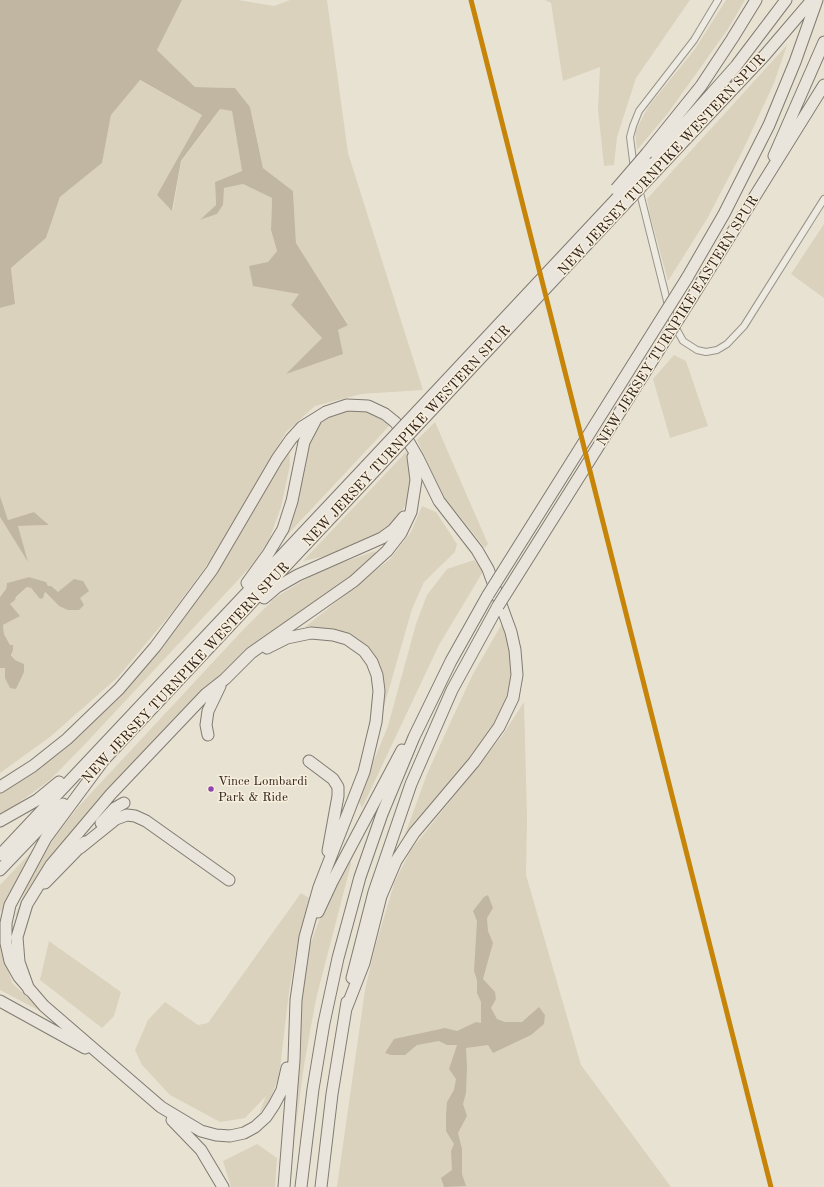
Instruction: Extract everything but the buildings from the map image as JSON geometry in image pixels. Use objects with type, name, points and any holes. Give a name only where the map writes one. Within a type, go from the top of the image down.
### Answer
[{"type":"highway","points":[[648,159],[697,91],[756,0]]},
{"type":"highway","name":"NEW JERSEY TURNPIKE WESTERN SPUR","points":[[5,855],[103,761],[192,666],[573,245],[593,215],[714,93],[786,0]]},
{"type":"highway","name":"NEW JERSEY TURNPIKE WESTERN SPUR","points":[[0,870],[5,855],[119,728],[652,176],[742,80],[812,0]]},
{"type":"highway","name":"NEW JERSEY TURNPIKE EASTERN SPUR","points":[[301,1187],[321,1041],[346,925],[360,876],[382,814],[428,706],[458,646],[488,595],[687,278],[730,204],[770,125],[797,57],[817,0]]},
{"type":"highway","points":[[757,195],[824,42]]},
{"type":"highway","name":"NEW JERSEY TURNPIKE EASTERN SPUR","points":[[321,1187],[332,1099],[346,1009],[369,908],[406,794],[445,705],[498,606],[692,300],[824,85]]},
{"type":"highway","points":[[0,787],[34,766],[67,739],[119,689],[148,656],[177,620],[212,570],[286,445],[302,427],[333,409],[346,405],[361,405],[374,408],[391,418],[409,442],[439,501],[477,550],[491,575],[513,641],[517,666],[516,683],[511,704],[497,732],[411,837],[396,861],[382,896],[364,963],[346,1009]]},
{"type":"highway","points":[[212,630],[236,595],[262,563],[279,537],[290,506],[306,436],[311,425],[319,416]]},
{"type":"highway","points":[[29,990],[19,962],[17,943],[22,918],[33,894],[58,856],[111,794],[202,698],[237,668],[251,653],[354,581],[397,539],[408,522],[414,500],[416,473],[409,442]]},
{"type":"highway","points":[[192,666],[220,644],[264,598],[277,587],[306,571],[388,535],[401,521],[414,500]]},
{"type":"highway","points":[[237,668],[279,642],[304,634],[318,633],[340,637],[353,643],[364,651],[375,668],[378,680],[379,698],[373,737],[364,772],[319,887]]},
{"type":"highway","points":[[208,735],[206,725],[208,711],[216,693],[225,679]]},
{"type":"highway","points":[[303,956],[319,910],[332,882],[391,767],[428,706]]},
{"type":"highway","points":[[0,821],[22,810],[49,791],[84,756],[119,728]]},
{"type":"highway","points":[[103,761],[46,838],[10,905],[5,929],[8,955],[19,978],[44,1006],[161,1108],[201,1150],[223,1187]]},
{"type":"highway","points":[[161,1108],[187,1124],[208,1134],[230,1136],[244,1133],[255,1127],[270,1111],[282,1090],[287,1073],[294,1027],[298,978],[307,928],[328,851],[338,790],[333,779],[309,761]]},
{"type":"highway","points":[[33,894],[80,848],[113,810],[124,803]]},
{"type":"highway","points":[[80,848],[116,819],[127,815],[135,816],[146,821],[229,880]]},
{"type":"highway","points":[[0,1000],[76,1042],[119,1072]]},
{"type":"highway","points":[[284,1187],[294,1060],[294,1027]]},
{"type":"street","points":[[718,0],[694,40],[639,111],[630,137],[632,162],[662,286],[672,321],[683,341],[697,350],[706,352],[716,350],[727,344],[736,336],[761,301],[824,199]]},
{"type":"shaded area","points":[[0,0],[182,0],[157,50],[195,87],[235,88],[250,107],[263,168],[293,191],[296,243],[348,325],[338,330],[343,354],[286,374],[322,338],[291,305],[299,294],[253,286],[249,266],[268,262],[277,251],[271,230],[272,198],[243,184],[224,188],[223,205],[217,214],[200,220],[216,205],[215,182],[242,171],[232,111],[220,109],[181,161],[172,211],[157,195],[202,115],[140,80],[111,115],[102,163],[60,197],[46,238],[11,268],[15,304],[0,308]]},
{"type":"shaded area","points":[[182,0],[238,0],[274,6],[290,0],[327,0],[348,153],[423,390],[361,394],[315,406],[286,432],[225,540],[173,611],[118,677],[50,737],[0,773],[0,668],[5,668],[16,689],[24,664],[15,660],[11,654],[10,645],[4,634],[3,625],[17,617],[10,604],[27,587],[31,588],[40,599],[44,592],[59,606],[65,587],[58,593],[48,586],[46,582],[29,577],[7,583],[6,589],[0,597],[0,517],[27,560],[18,526],[49,525],[34,512],[8,520],[0,496],[0,308],[15,304],[11,268],[46,238],[60,197],[102,163],[111,115],[139,80],[202,115],[157,195],[173,210],[181,162],[220,109],[232,110],[242,171],[215,182],[216,205],[201,220],[217,214],[223,205],[223,188],[243,184],[272,198],[271,230],[277,251],[268,262],[299,294],[291,305],[322,338],[287,374],[338,330],[348,324],[296,243],[293,191],[263,168],[250,107],[235,88],[195,87],[157,50]]},
{"type":"shaded area","points":[[545,0],[690,0],[636,78],[617,137],[614,165],[604,166],[598,109],[600,67],[563,81],[551,3]]},
{"type":"shaded area","points":[[726,0],[745,0],[728,29],[668,113],[637,150],[635,132],[648,107],[695,49]]},
{"type":"shaded area","points":[[787,45],[774,83],[743,150],[707,219],[668,281],[647,199]]},
{"type":"shaded area","points":[[824,224],[824,298],[791,274]]},
{"type":"shaded area","points":[[674,355],[686,361],[708,426],[670,438],[653,379]]},
{"type":"shaded area","points":[[368,410],[391,424],[276,547],[311,435],[322,420],[339,411]]},
{"type":"shaded area","points":[[435,422],[488,544],[485,548],[444,497],[417,440]]},
{"type":"shaded area","points":[[289,447],[290,465],[281,507],[269,540],[252,565],[50,780],[10,809],[0,813],[0,790],[137,674]]},
{"type":"shaded area","points":[[406,452],[410,466],[410,485],[407,501],[399,518],[386,530],[331,555],[303,561]]},
{"type":"shaded area","points":[[0,496],[8,520],[34,512],[49,525],[18,526],[28,562],[0,517]]},
{"type":"shaded area","points":[[422,506],[436,512],[457,544],[455,552],[424,582],[412,609],[381,717],[375,662],[341,632],[305,627],[390,559],[411,532]]},
{"type":"shaded area","points":[[375,551],[377,555],[348,580],[312,607],[135,762],[19,914],[15,916],[28,884],[54,838],[79,806],[242,631],[276,597],[319,571]]},
{"type":"shaded area","points":[[474,560],[484,570],[439,645],[362,808],[358,799],[388,726],[416,624],[427,595],[447,569]]},
{"type":"shaded area","points":[[29,577],[46,582],[48,586],[51,586],[58,592],[74,579],[83,581],[89,591],[80,598],[84,605],[79,610],[68,610],[59,606],[45,592],[43,598],[40,599],[31,588],[27,587],[10,604],[20,616],[3,625],[4,634],[10,645],[13,645],[11,655],[15,660],[24,664],[24,672],[16,689],[10,688],[5,678],[5,668],[0,668],[0,597],[6,589],[7,583]]},
{"type":"shaded area","points":[[503,622],[510,642],[512,672],[508,699],[492,731],[467,764],[403,840],[427,774],[451,721],[473,674]]},
{"type":"shaded area","points":[[524,702],[527,818],[526,875],[581,1065],[671,1187],[337,1187],[365,990],[375,947],[395,881],[411,850],[502,736]]},
{"type":"shaded area","points":[[38,845],[6,905],[0,912],[0,885]]},
{"type":"shaded area","points":[[350,857],[351,864],[316,999],[304,1065],[288,1187],[301,1001],[308,951],[322,912]]},
{"type":"shaded area","points":[[301,893],[309,898],[297,946],[289,992],[279,1077],[269,1101],[259,1114],[266,1096],[245,1118],[220,1122],[170,1095],[142,1065],[135,1050],[148,1020],[165,1002],[198,1025],[208,1023]]},
{"type":"shaded area","points":[[488,895],[493,908],[487,918],[488,931],[493,943],[483,979],[495,992],[496,999],[491,1008],[497,1019],[505,1022],[522,1022],[539,1007],[545,1015],[544,1024],[531,1035],[493,1053],[488,1045],[466,1048],[466,1093],[463,1104],[467,1116],[458,1133],[462,1149],[462,1174],[466,1186],[444,1187],[441,1178],[452,1170],[451,1151],[454,1144],[446,1131],[446,1114],[447,1102],[454,1090],[456,1079],[449,1069],[457,1045],[447,1045],[439,1041],[417,1045],[405,1055],[391,1055],[385,1053],[394,1039],[445,1028],[457,1031],[476,1022],[481,1023],[481,1002],[477,993],[477,980],[474,971],[477,921],[473,911],[484,897]]},
{"type":"shaded area","points":[[0,931],[3,953],[12,983],[44,1013],[0,990]]},
{"type":"shaded area","points":[[49,941],[121,992],[114,1016],[102,1028],[40,980]]},
{"type":"shaded area","points":[[257,1144],[277,1158],[275,1187],[231,1187],[223,1161]]},
{"type":"transit line","points":[[471,0],[771,1187]]},
{"type":"place","name":"Vince Lombardi Park & Ride","points":[[211,789]]}]
